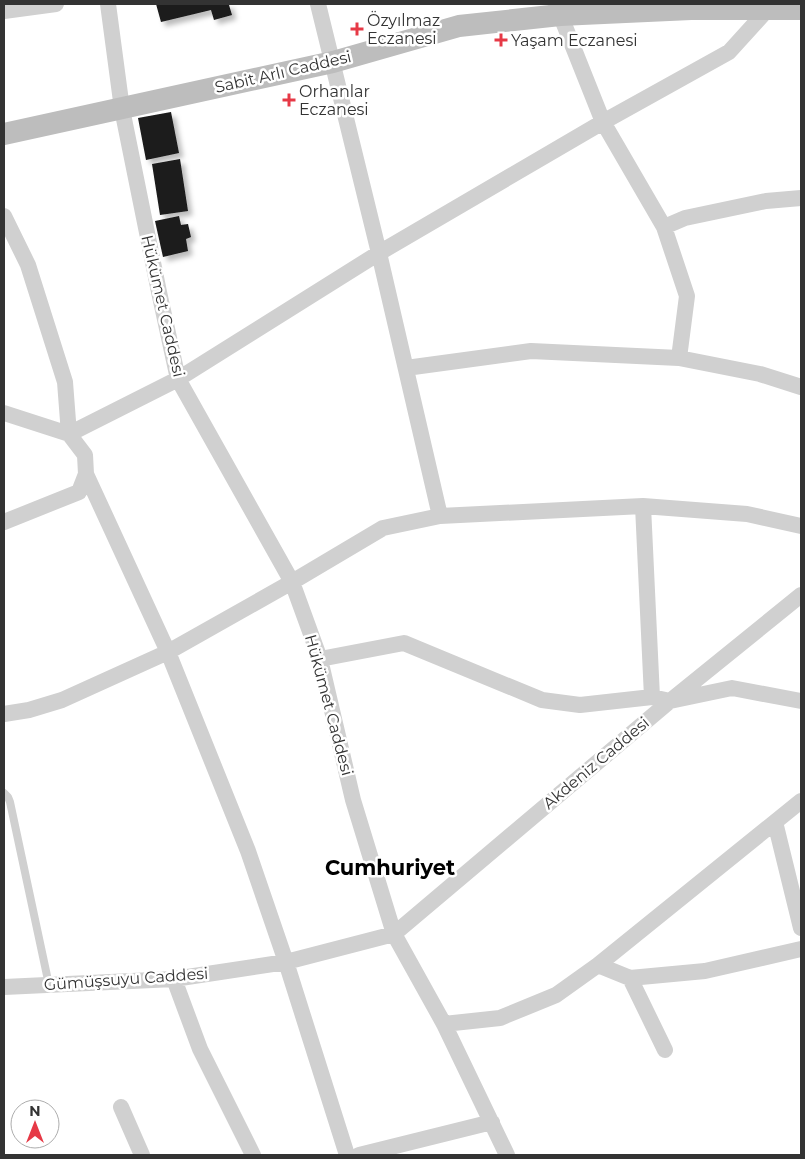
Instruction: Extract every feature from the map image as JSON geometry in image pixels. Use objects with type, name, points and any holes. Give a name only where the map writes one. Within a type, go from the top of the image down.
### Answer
[{"type":"main road","name":"Sabit Arlı Caddesi","points":[[4,134],[333,62],[459,26],[558,10],[801,9]]},
{"type":"street","points":[[4,10],[56,4]]},
{"type":"street","name":"Hükümet Caddesi","points":[[108,4],[122,109],[178,379],[292,582],[320,659],[353,800],[394,934],[444,1024],[507,1155]]},
{"type":"street","points":[[318,4],[379,253],[440,516]]},
{"type":"street","points":[[4,413],[69,434],[178,379],[379,253],[603,122],[728,52],[768,9]]},
{"type":"street","points":[[558,10],[603,122],[664,227],[687,296],[679,358]]},
{"type":"street","points":[[664,227],[685,218],[766,201],[801,198]]},
{"type":"street","points":[[4,216],[28,265],[65,382],[69,434],[85,455],[86,474],[168,652],[248,850],[286,962],[347,1155]]},
{"type":"street","points":[[406,368],[531,351],[679,358],[760,374],[801,387]]},
{"type":"street","points":[[4,522],[79,492],[86,474]]},
{"type":"street","points":[[643,506],[652,697]]},
{"type":"street","points":[[4,714],[29,710],[62,700],[168,652],[383,528],[440,516],[643,506],[747,514],[801,526]]},
{"type":"street","name":"Akdeniz Caddesi","points":[[394,934],[670,701],[801,595]]},
{"type":"street","points":[[320,659],[404,643],[542,700],[580,705],[652,697],[670,701],[732,688],[801,701]]},
{"type":"street","points":[[444,1024],[500,1018],[556,995],[598,965],[801,801]]},
{"type":"street","points":[[775,822],[801,928]]},
{"type":"street","name":"Gümüşsuyu Caddesi","points":[[4,987],[174,979],[286,962],[394,934]]},
{"type":"street","points":[[598,965],[630,978],[705,971],[801,950]]},
{"type":"street","points":[[630,978],[665,1050]]},
{"type":"street","points":[[174,979],[200,1049],[253,1155]]},
{"type":"street","points":[[121,1107],[142,1155]]},
{"type":"street","points":[[359,1155],[492,1122]]},
{"type":"lane","points":[[4,793],[10,802],[49,985]]},
{"type":"building","points":[[156,4],[233,4],[229,5],[232,15],[214,20],[211,10],[161,22]]},
{"type":"building","points":[[171,112],[179,153],[146,160],[138,118]]},
{"type":"building","points":[[180,159],[188,211],[160,215],[152,164]]},
{"type":"building","points":[[179,216],[181,225],[188,224],[191,237],[186,239],[188,251],[163,257],[155,221]]},
{"type":"place","name":"Özyılmaz Eczanesi","points":[[357,29]]},
{"type":"place","name":"Yaşam Eczanesi","points":[[501,40]]},
{"type":"place","name":"Orhanlar Eczanesi","points":[[289,100]]},
{"type":"district","name":"Cumhuriyet","points":[[390,867]]}]
